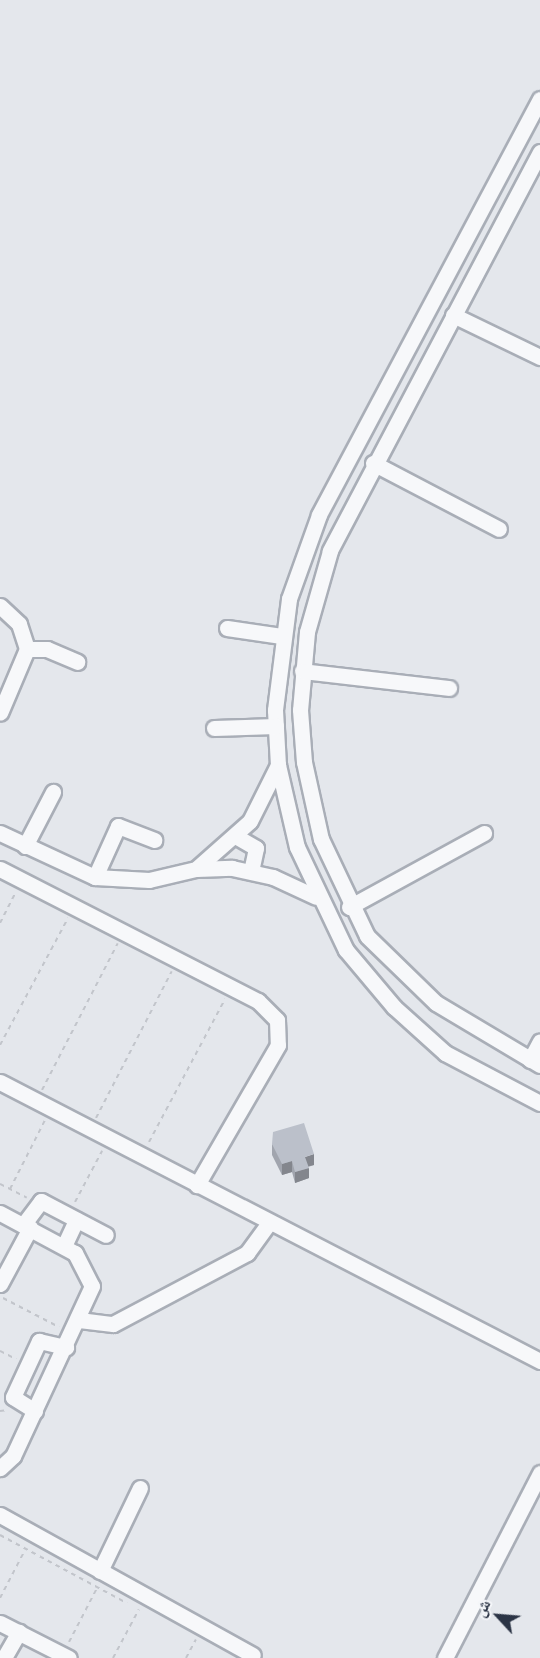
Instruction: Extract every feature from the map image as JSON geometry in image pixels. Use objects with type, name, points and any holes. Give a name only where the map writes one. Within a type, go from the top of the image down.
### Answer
[{"type":"street","points":[[540,99],[368,422],[307,542],[281,636],[276,726],[278,765],[297,847],[316,897],[361,970],[428,1039],[463,1065],[540,1103]]},
{"type":"street","points":[[538,159],[374,463],[321,578],[302,671],[308,788],[326,856],[349,907],[367,936],[417,988],[476,1031],[535,1063],[540,1041]]},
{"type":"street","points":[[453,315],[540,357]]},
{"type":"street","points":[[368,422],[389,434]]},
{"type":"street","points":[[374,463],[499,529]]},
{"type":"street","points":[[0,606],[19,624],[27,649],[0,713]]},
{"type":"street","points":[[227,628],[281,636]]},
{"type":"street","points":[[27,649],[47,649],[77,662]]},
{"type":"street","points":[[302,671],[449,688]]},
{"type":"street","points":[[214,728],[276,726]]},
{"type":"street","points":[[196,869],[237,837],[278,765]]},
{"type":"street","points":[[25,846],[53,792]]},
{"type":"street","points":[[95,877],[118,826],[154,840]]},
{"type":"street","points":[[0,833],[95,877],[149,880],[196,869],[251,871],[316,897]]},
{"type":"street","points":[[349,907],[484,833]]},
{"type":"street","points":[[237,837],[256,848],[251,871]]},
{"type":"street","points":[[0,869],[231,987],[271,1010],[281,1032],[197,1185]]},
{"type":"street","points":[[0,1082],[540,1361]]},
{"type":"street","points":[[0,1284],[36,1203],[106,1235]]},
{"type":"street","points":[[0,1213],[64,1246],[90,1274],[89,1299],[73,1334],[13,1456],[0,1468]]},
{"type":"street","points":[[64,1246],[72,1218]]},
{"type":"street","points":[[35,1411],[13,1397],[43,1338],[73,1334],[113,1323],[247,1253],[269,1223]]},
{"type":"street","points":[[445,1658],[540,1473]]},
{"type":"street","points":[[99,1579],[140,1488]]},
{"type":"street","points":[[0,1515],[99,1579],[253,1655]]},
{"type":"street","points":[[0,1623],[64,1657]]},
{"type":"street","points":[[5,1656],[18,1632]]},
{"type":"path","points":[[0,923],[22,880]]},
{"type":"path","points":[[0,1045],[74,907]]},
{"type":"path","points":[[37,1101],[124,932]]},
{"type":"path","points":[[91,1128],[178,960]]},
{"type":"path","points":[[142,1155],[231,987]]},
{"type":"path","points":[[9,1189],[51,1108]]},
{"type":"path","points":[[72,1218],[109,1138]]},
{"type":"path","points":[[0,1184],[36,1203]]},
{"type":"path","points":[[0,1297],[73,1334]]},
{"type":"path","points":[[0,1351],[28,1365]]},
{"type":"path","points":[[0,1535],[99,1579],[148,1614]]},
{"type":"path","points":[[0,1598],[26,1548]]},
{"type":"path","points":[[64,1657],[99,1579]]},
{"type":"path","points":[[113,1658],[139,1609]]},
{"type":"path","points":[[186,1634],[205,1644]]},
{"type":"path","points":[[186,1658],[196,1639]]},
{"type":"building","points":[[304,1123],[314,1154],[305,1157],[309,1168],[295,1172],[292,1161],[282,1164],[272,1144],[273,1132]]}]
